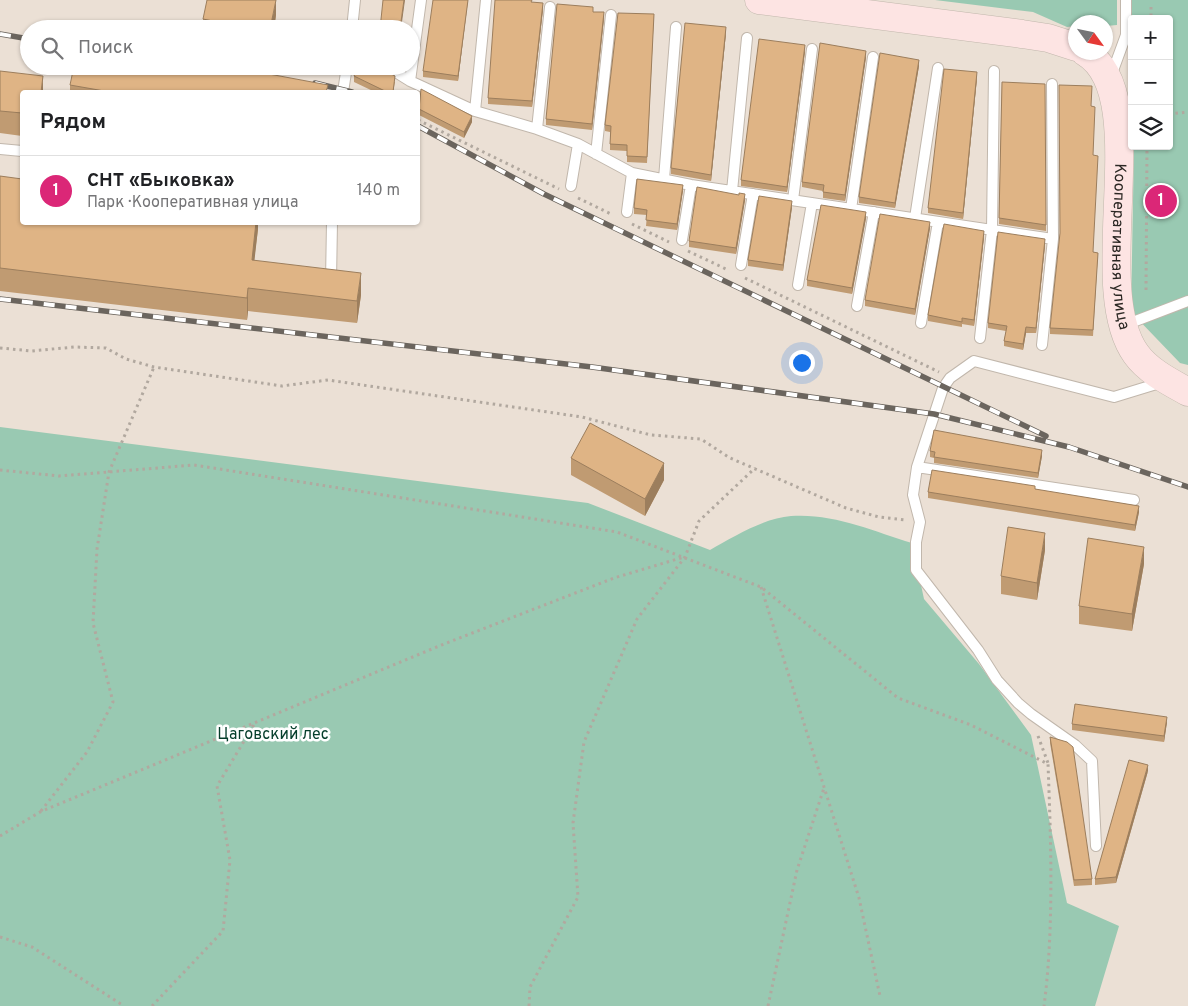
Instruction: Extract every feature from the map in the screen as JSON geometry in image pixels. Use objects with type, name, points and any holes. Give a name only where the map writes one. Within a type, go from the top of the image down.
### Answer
[{"type":"main road","points":[[759,0],[1031,35],[1068,45]]},
{"type":"main road","name":"Кооперативная улица","points":[[1095,60],[1110,82],[1120,146],[1116,294],[1121,326],[1136,355],[1177,386]]},
{"type":"lane","points":[[354,20],[355,0]]},
{"type":"lane","points":[[418,20],[421,0]]},
{"type":"lane","points":[[475,111],[486,0]]},
{"type":"lane","points":[[1110,82],[1126,36],[1126,0]]},
{"type":"lane","points":[[537,129],[550,7]]},
{"type":"lane","points":[[596,154],[611,15]]},
{"type":"lane","points":[[664,180],[676,27]]},
{"type":"lane","points":[[732,191],[746,38]]},
{"type":"lane","points":[[793,200],[812,49]]},
{"type":"lane","points":[[852,209],[873,57]]},
{"type":"lane","points":[[915,218],[938,68]]},
{"type":"lane","points":[[980,338],[992,230],[994,70]]},
{"type":"lane","points":[[344,90],[346,75]]},
{"type":"lane","points":[[400,75],[475,111],[537,129],[578,144],[632,173],[691,185],[1053,239]]},
{"type":"lane","points":[[410,81],[411,75]]},
{"type":"lane","points":[[1042,345],[1053,239],[1052,84]]},
{"type":"lane","points":[[571,186],[578,144]]},
{"type":"lane","points":[[0,149],[20,151]]},
{"type":"lane","points":[[628,212],[632,173]]},
{"type":"lane","points":[[682,240],[691,185]]},
{"type":"lane","points":[[741,265],[753,194]]},
{"type":"lane","points":[[798,285],[812,203]]},
{"type":"lane","points":[[857,306],[874,212]]},
{"type":"lane","points":[[921,323],[938,222]]},
{"type":"lane","points":[[331,286],[332,225]]},
{"type":"lane","points":[[1121,326],[1188,301]]},
{"type":"lane","points":[[1096,846],[1092,762],[1075,745],[1030,714],[997,680],[978,650],[916,570],[916,542],[920,522],[913,495],[918,466],[943,388],[950,378],[974,361],[1114,397],[1177,386]]},
{"type":"lane","points":[[918,466],[1134,500]]},
{"type":"path","points":[[1151,7],[1152,15]]},
{"type":"path","points":[[1173,114],[1188,112]]},
{"type":"path","points":[[1146,290],[1147,150]]},
{"type":"path","points":[[0,348],[32,351],[74,347],[106,348],[126,359],[154,367],[256,380],[282,386],[328,380],[582,417],[666,438],[701,439],[730,458],[846,508],[879,517],[920,522]]},
{"type":"path","points":[[40,812],[87,752],[113,702],[93,623],[97,549],[109,472],[154,367]]},
{"type":"path","points":[[0,470],[59,476],[194,465],[616,532],[685,556],[761,587],[898,698],[971,725],[1048,764]]},
{"type":"path","points":[[529,1006],[530,987],[578,897],[574,823],[584,742],[637,618],[685,556],[699,521],[755,468]]},
{"type":"path","points":[[0,836],[40,812],[461,637],[614,578],[685,556]]},
{"type":"path","points":[[761,587],[859,898],[880,996]]},
{"type":"path","points":[[1030,714],[1048,764],[1050,825],[1048,977],[1044,1006]]},
{"type":"path","points":[[152,1006],[223,931],[230,860],[217,786],[256,722]]},
{"type":"path","points":[[768,1006],[797,870],[824,787]]},
{"type":"path","points":[[0,937],[32,947],[124,1006]]},
{"type":"green space","points":[[935,0],[1117,0],[1117,25],[1113,25],[1113,15],[1068,15],[1067,27],[1033,12]]},
{"type":"green space","points":[[1132,0],[1188,0],[1188,365],[1180,363],[1131,312],[1134,150],[1173,150],[1173,15],[1132,15]]},
{"type":"green space","name":"Цаговский лес","points":[[0,427],[588,503],[710,550],[760,524],[791,516],[822,517],[837,520],[912,543],[924,599],[979,664],[1031,735],[1067,903],[1119,926],[1095,1006],[0,1006]]},
{"type":"building","points":[[207,0],[276,0],[272,20],[203,19]]},
{"type":"building","points":[[383,0],[404,0],[401,20],[381,20]]},
{"type":"building","points":[[433,0],[468,0],[458,76],[423,71]]},
{"type":"building","points":[[495,0],[532,0],[531,2],[543,3],[532,101],[488,98]]},
{"type":"building","points":[[557,4],[593,7],[593,12],[604,12],[592,124],[546,119]]},
{"type":"building","points":[[618,13],[654,14],[647,157],[627,156],[627,145],[610,144],[611,126],[605,125]]},
{"type":"building","points":[[685,23],[726,27],[711,175],[671,168]]},
{"type":"building","points":[[759,39],[805,45],[787,187],[741,180]]},
{"type":"building","points":[[820,43],[866,51],[845,195],[823,192],[824,185],[802,182]]},
{"type":"building","points":[[880,53],[919,60],[895,203],[859,197]]},
{"type":"building","points":[[944,69],[977,72],[963,213],[928,208]]},
{"type":"building","points":[[0,71],[20,73],[20,75],[43,76],[41,90],[20,90],[20,113],[0,111]]},
{"type":"building","points":[[72,75],[274,75],[328,85],[327,90],[99,90],[70,85]]},
{"type":"building","points":[[393,75],[395,76],[393,90],[383,90],[354,76]]},
{"type":"building","points":[[1002,82],[1045,84],[1046,225],[999,218]]},
{"type":"building","points":[[1059,85],[1092,86],[1091,106],[1095,107],[1093,155],[1098,156],[1093,252],[1098,253],[1093,330],[1050,328],[1060,233]]},
{"type":"building","points":[[421,89],[472,116],[464,132],[420,110]]},
{"type":"building","points":[[0,176],[20,179],[20,225],[256,225],[252,260],[361,273],[357,301],[248,288],[247,298],[0,268]]},
{"type":"building","points":[[637,179],[683,185],[677,224],[646,220],[647,210],[634,208]]},
{"type":"building","points":[[697,187],[739,195],[739,193],[745,194],[736,248],[689,241]]},
{"type":"building","points":[[759,196],[792,201],[783,265],[748,260]]},
{"type":"building","points":[[821,205],[866,212],[852,288],[807,280]]},
{"type":"building","points":[[880,214],[930,222],[915,309],[865,300]]},
{"type":"building","points":[[944,224],[984,231],[974,320],[962,318],[962,322],[928,315]]},
{"type":"building","points":[[998,232],[1045,239],[1036,328],[1026,327],[1023,344],[1004,341],[1007,326],[988,323]]},
{"type":"building","points":[[590,423],[664,463],[645,499],[571,458]]},
{"type":"building","points":[[934,430],[1042,450],[1038,473],[934,457],[935,452],[930,451]]},
{"type":"building","points":[[932,470],[1035,486],[1035,489],[1139,506],[1135,525],[928,492]]},
{"type":"building","points":[[1008,527],[1045,533],[1037,583],[1001,576]]},
{"type":"building","points":[[1088,538],[1144,547],[1132,614],[1079,606]]},
{"type":"building","points":[[1075,704],[1167,717],[1164,736],[1072,724]]},
{"type":"building","points":[[1050,737],[1067,742],[1073,747],[1092,879],[1074,880]]},
{"type":"building","points":[[1129,760],[1148,765],[1116,877],[1095,879]]},
{"type":"railway","points":[[0,34],[20,37]]},
{"type":"railway","points":[[315,83],[344,90]]},
{"type":"railway","points":[[420,127],[544,194],[1046,436]]},
{"type":"railway","points":[[0,299],[592,367],[934,414],[1069,447],[1188,487]]},
{"type":"place","name":"СНТ «Быковка»","points":[[1161,201]]}]
